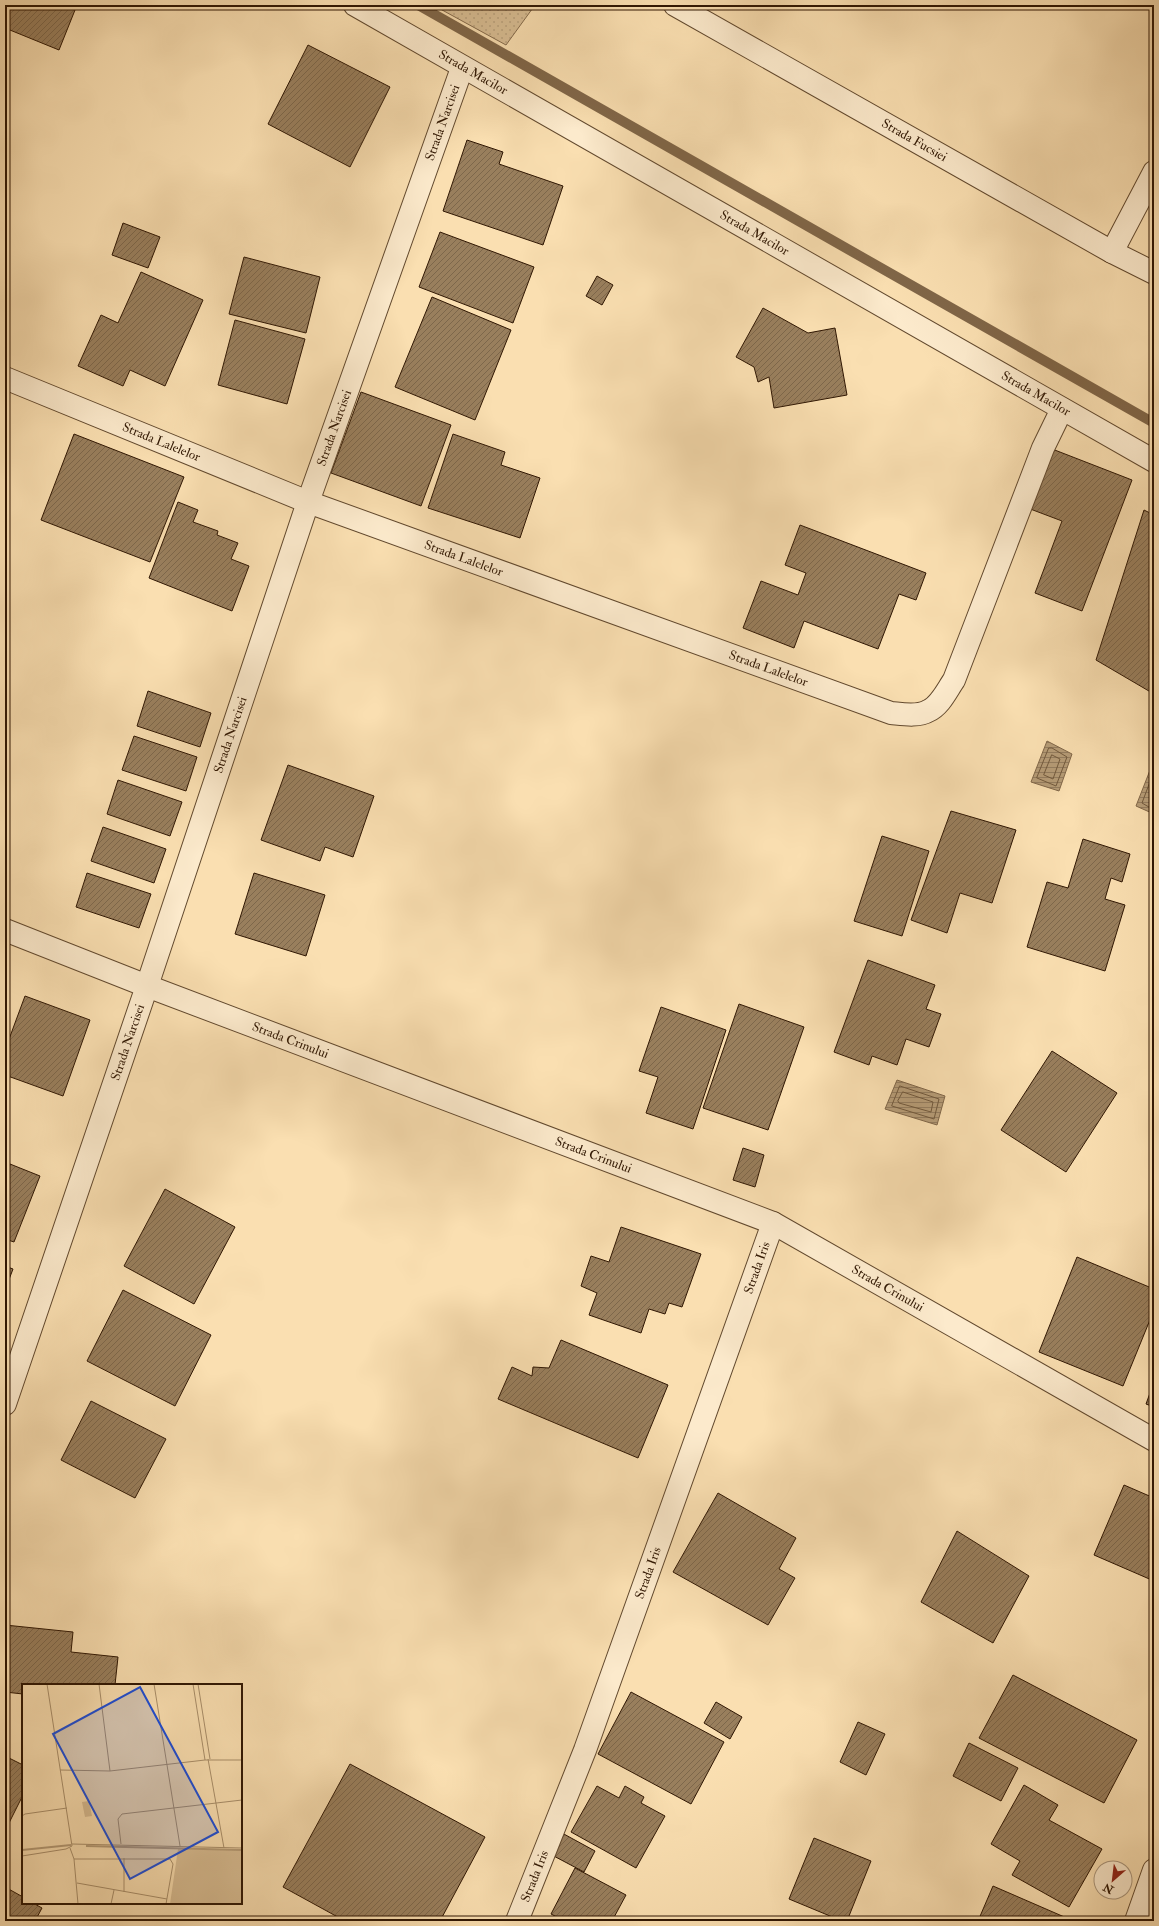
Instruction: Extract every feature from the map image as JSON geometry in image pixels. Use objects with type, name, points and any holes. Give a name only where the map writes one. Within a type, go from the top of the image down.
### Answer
[{"type":"street","name":"Strada Macilor","points":[[355,5],[462,68],[1154,461]]},
{"type":"street","name":"Strada Fucsiei","points":[[675,5],[1112,252],[1154,273]]},
{"type":"street","name":"Strada Narcisei","points":[[5,1404],[147,986],[308,502],[462,68]]},
{"type":"street","points":[[1112,252],[1154,172]]},
{"type":"street","name":"Strada Lalelelor","points":[[5,378],[308,502],[890,713],[912,714],[928,712],[940,701],[954,680],[1043,448],[1062,409]]},
{"type":"street","name":"Strada Crinului","points":[[5,930],[147,986],[773,1223],[1154,1440]]},
{"type":"street","name":"Strada Iris","points":[[517,1921],[585,1750],[773,1223]]},
{"type":"street","points":[[1136,1921],[1154,1870]]},
{"type":"shaded area","points":[[433,5],[535,5],[506,45]]},
{"type":"water","points":[[1047,741],[1072,754],[1059,791],[1031,782]]},
{"type":"water","points":[[1154,760],[1154,814],[1136,806]]},
{"type":"water","points":[[897,1080],[945,1096],[937,1125],[885,1109]]},
{"type":"building","points":[[5,5],[77,5],[59,50],[5,28]]},
{"type":"building","points":[[308,45],[390,87],[350,167],[268,124]]},
{"type":"building","points":[[467,140],[503,152],[499,164],[563,186],[543,245],[443,211]]},
{"type":"building","points":[[123,223],[160,237],[148,268],[112,255]]},
{"type":"building","points":[[440,232],[534,267],[513,323],[419,287]]},
{"type":"building","points":[[244,257],[320,277],[306,333],[229,314]]},
{"type":"building","points":[[141,272],[203,300],[165,386],[130,370],[123,386],[78,366],[101,315],[118,323]]},
{"type":"building","points":[[597,276],[613,285],[602,305],[586,296]]},
{"type":"building","points":[[432,297],[511,330],[475,420],[395,387]]},
{"type":"building","points":[[763,308],[808,333],[835,328],[847,395],[774,408],[769,377],[758,382],[754,367],[736,357]]},
{"type":"building","points":[[235,320],[305,339],[287,404],[218,385]]},
{"type":"building","points":[[361,392],[451,425],[421,506],[331,473]]},
{"type":"building","points":[[74,434],[184,477],[150,562],[41,520]]},
{"type":"building","points":[[453,434],[505,452],[501,465],[540,478],[520,538],[428,508]]},
{"type":"building","points":[[1047,447],[1132,480],[1082,611],[1035,593],[1062,521],[1025,507]]},
{"type":"building","points":[[178,502],[198,510],[193,522],[218,531],[217,535],[238,543],[231,559],[249,566],[232,611],[149,578]]},
{"type":"building","points":[[1144,510],[1154,515],[1154,694],[1096,660]]},
{"type":"building","points":[[800,525],[926,573],[916,600],[899,594],[878,649],[804,621],[794,648],[743,628],[761,581],[798,595],[806,573],[785,565]]},
{"type":"building","points":[[148,691],[211,713],[200,747],[137,726]]},
{"type":"building","points":[[134,736],[197,757],[186,791],[122,770]]},
{"type":"building","points":[[288,765],[374,796],[353,857],[325,847],[320,861],[261,840]]},
{"type":"building","points":[[118,780],[182,802],[170,836],[107,814]]},
{"type":"building","points":[[951,811],[1016,830],[992,903],[960,893],[947,933],[911,920]]},
{"type":"building","points":[[103,827],[166,849],[154,883],[91,861]]},
{"type":"building","points":[[882,836],[929,851],[902,936],[854,921]]},
{"type":"building","points":[[1083,839],[1130,854],[1122,882],[1111,878],[1105,899],[1125,905],[1105,971],[1027,947],[1047,882],[1068,888]]},
{"type":"building","points":[[87,873],[151,894],[139,928],[76,907]]},
{"type":"building","points":[[254,873],[325,895],[306,956],[235,934]]},
{"type":"building","points":[[868,960],[935,985],[926,1009],[941,1014],[929,1047],[906,1039],[897,1065],[872,1056],[869,1065],[834,1052]]},
{"type":"building","points":[[25,996],[90,1020],[63,1096],[5,1075],[5,1050]]},
{"type":"building","points":[[739,1004],[804,1027],[768,1130],[703,1108]]},
{"type":"building","points":[[661,1007],[726,1030],[693,1129],[646,1113],[658,1077],[639,1071]]},
{"type":"building","points":[[1052,1051],[1117,1093],[1066,1172],[1001,1130]]},
{"type":"building","points":[[743,1148],[764,1155],[755,1187],[733,1180]]},
{"type":"building","points":[[10,1164],[40,1176],[14,1242],[5,1239],[5,1171],[7,1172]]},
{"type":"building","points":[[165,1189],[235,1227],[194,1304],[124,1266]]},
{"type":"building","points":[[621,1227],[701,1254],[682,1307],[669,1303],[665,1314],[649,1309],[641,1333],[589,1315],[597,1293],[581,1286],[591,1256],[609,1262]]},
{"type":"building","points":[[1077,1257],[1154,1289],[1154,1310],[1123,1386],[1039,1352]]},
{"type":"building","points":[[5,1266],[13,1269],[5,1290]]},
{"type":"building","points":[[123,1290],[211,1335],[175,1406],[87,1361]]},
{"type":"building","points":[[561,1340],[668,1385],[638,1458],[498,1399],[512,1367],[532,1376],[533,1367],[549,1368]]},
{"type":"building","points":[[1154,1382],[1154,1407],[1146,1404]]},
{"type":"building","points":[[91,1401],[166,1439],[135,1498],[61,1460]]},
{"type":"building","points":[[1124,1485],[1154,1498],[1154,1581],[1094,1555]]},
{"type":"building","points":[[718,1493],[796,1538],[779,1569],[795,1578],[768,1625],[673,1572]]},
{"type":"building","points":[[957,1531],[1029,1576],[993,1643],[921,1602]]},
{"type":"building","points":[[5,1625],[73,1632],[71,1652],[118,1657],[115,1684],[22,1684],[22,1694],[5,1692]]},
{"type":"building","points":[[1013,1675],[1137,1740],[1104,1803],[979,1738]]},
{"type":"building","points":[[631,1692],[724,1742],[691,1804],[598,1754]]},
{"type":"building","points":[[716,1702],[742,1717],[730,1739],[704,1723]]},
{"type":"building","points":[[858,1722],[885,1734],[866,1775],[840,1762]]},
{"type":"building","points":[[969,1743],[1018,1768],[1001,1801],[953,1776]]},
{"type":"building","points":[[5,1756],[22,1764],[22,1797],[5,1831]]},
{"type":"building","points":[[350,1764],[485,1837],[440,1921],[345,1921],[283,1887]]},
{"type":"building","points":[[1024,1785],[1058,1805],[1049,1820],[1102,1849],[1096,1860],[1093,1860],[1093,1865],[1069,1907],[1012,1875],[1020,1861],[991,1844]]},
{"type":"building","points":[[597,1786],[619,1798],[625,1786],[644,1797],[641,1803],[665,1816],[636,1868],[571,1832]]},
{"type":"building","points":[[562,1833],[595,1851],[584,1872],[550,1854]]},
{"type":"building","points":[[814,1838],[871,1861],[847,1921],[842,1921],[789,1899]]},
{"type":"building","points":[[575,1868],[626,1895],[612,1921],[565,1921],[551,1914]]},
{"type":"building","points":[[993,1886],[1069,1919],[1068,1921],[978,1921]]},
{"type":"building","points":[[5,1887],[22,1896],[22,1904],[35,1904],[42,1908],[35,1921],[5,1921]]},
{"type":"waterway","points":[[418,5],[1154,423]]}]
